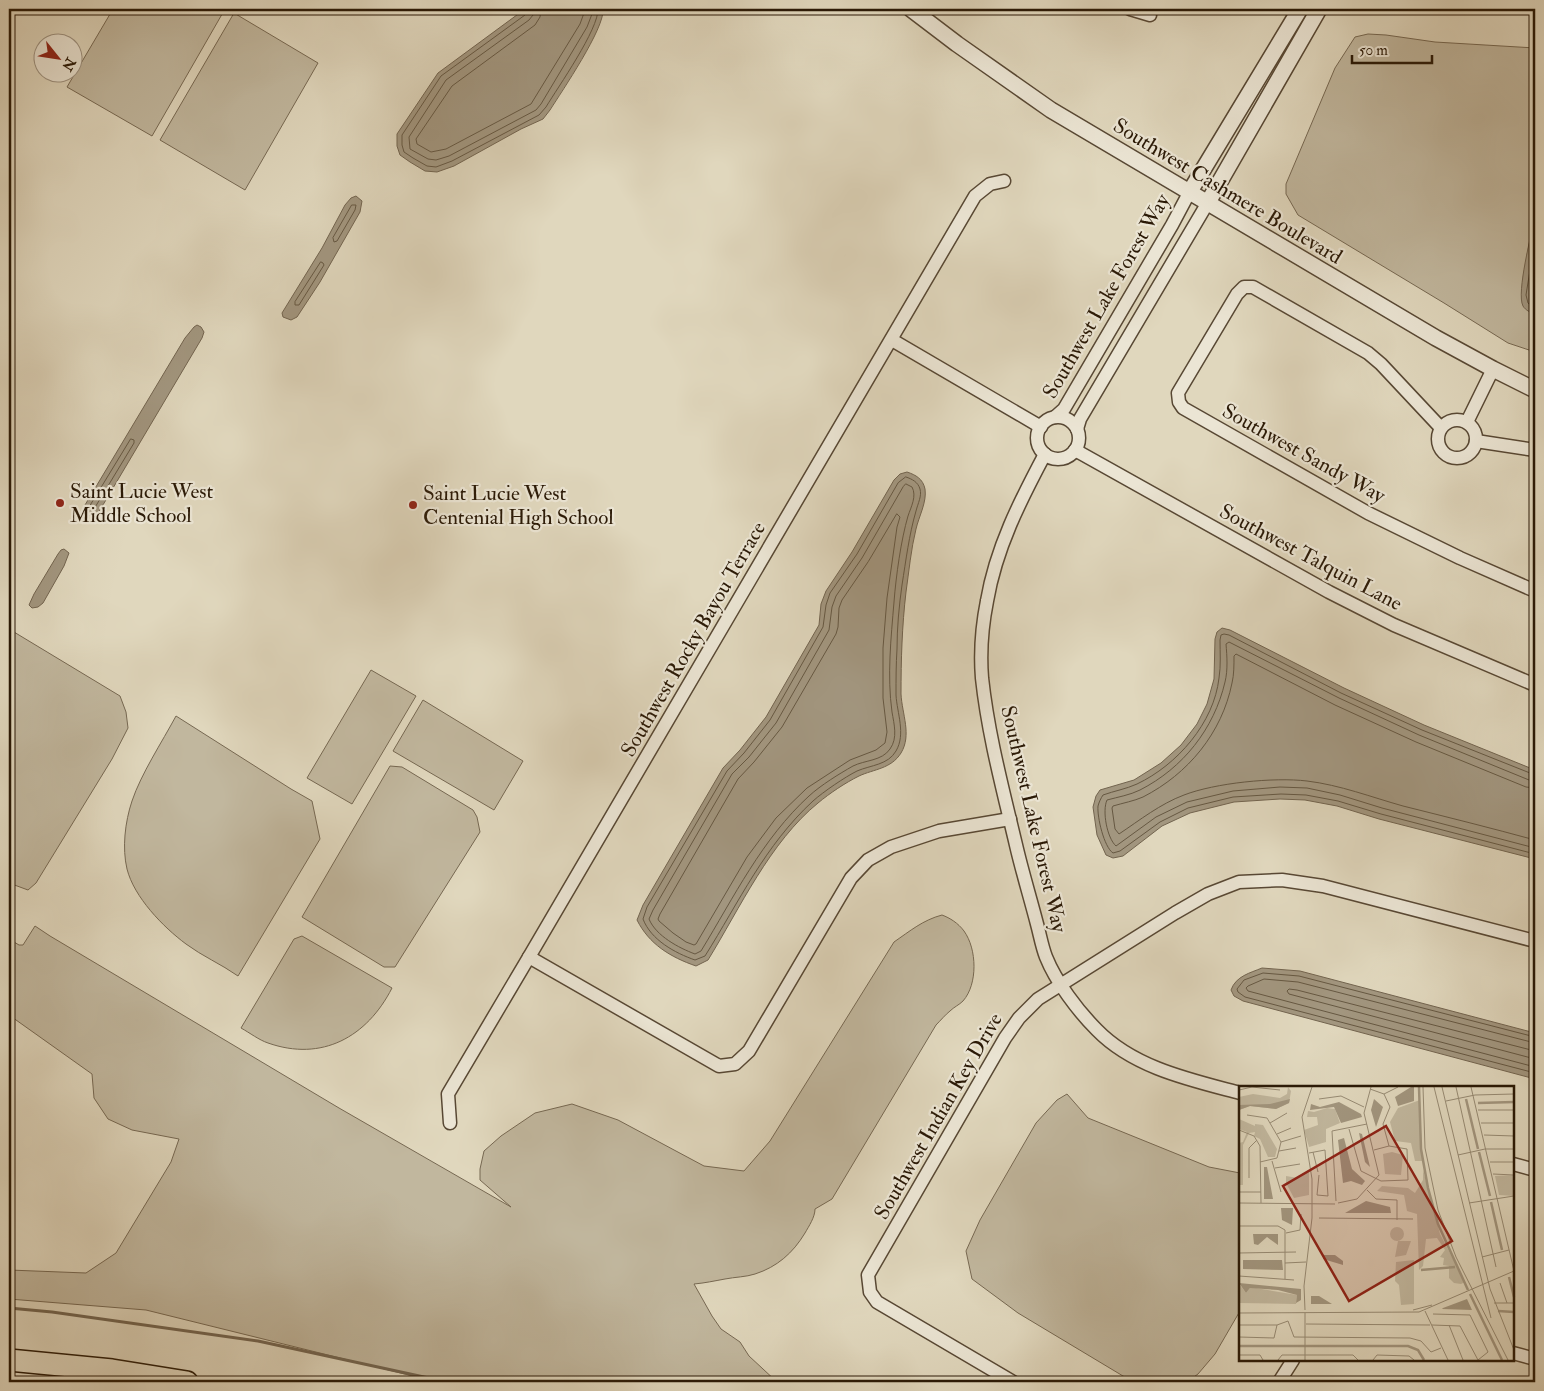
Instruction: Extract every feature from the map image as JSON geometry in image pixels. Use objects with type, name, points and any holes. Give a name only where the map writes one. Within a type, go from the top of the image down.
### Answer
[{"type":"highway","points":[[9,1360],[112,1370],[187,1382]]},
{"type":"highway","points":[[60,1365],[124,1382]]},
{"type":"street","name":"Southwest Cashmere Boulevard","points":[[911,9],[1051,110],[1436,338],[1535,390]]},
{"type":"street","points":[[1130,9],[1150,15]]},
{"type":"street","points":[[1189,193],[1300,9]]},
{"type":"street","points":[[1207,204],[1319,9]]},
{"type":"street","name":"Southwest Rocky Bayou Terrace","points":[[450,1123],[448,1094],[975,196],[990,184],[1004,181]]},
{"type":"street","name":"Southwest Lake Forest Way","points":[[1055,417],[1064,409],[1172,226],[1189,193]]},
{"type":"street","name":"Southwest Lake Forest Way","points":[[1077,430],[1080,419],[1207,204]]},
{"type":"street","name":"Southwest Sandy Way","points":[[1441,428],[1381,364],[1368,354],[1253,287],[1244,287],[1237,294],[1178,393],[1179,402],[1183,408],[1368,513],[1460,558],[1535,591]]},
{"type":"street","points":[[1109,332],[1116,339],[1127,339]]},
{"type":"street","points":[[892,340],[1041,427]]},
{"type":"street","points":[[1467,422],[1493,369]]},
{"type":"street","points":[[1055,417],[1067,419],[1073,423],[1079,436],[1075,450],[1070,455],[1059,459],[1045,454],[1039,445],[1038,438],[1041,427],[1048,420],[1055,417]]},
{"type":"street","points":[[1454,420],[1467,422],[1475,432],[1476,441],[1473,448],[1462,457],[1450,456],[1439,445],[1438,439],[1441,428],[1454,420]]},
{"type":"street","points":[[1476,441],[1535,450]]},
{"type":"street","name":"Southwest Talquin Lane","points":[[1075,450],[1329,592],[1394,625],[1535,685]]},
{"type":"street","name":"Southwest Lake Forest Way","points":[[1045,454],[1019,503],[998,556],[987,601],[982,641],[982,677],[991,732],[1010,819],[1046,957],[1060,985],[1097,1030],[1118,1048],[1144,1062],[1179,1076],[1239,1093]]},
{"type":"street","points":[[529,957],[719,1066],[735,1064],[749,1051],[851,878],[868,860],[891,848],[939,831],[1010,819]]},
{"type":"street","name":"Southwest Indian Key Drive","points":[[1013,1382],[877,1302],[870,1292],[868,1275],[1005,1038],[1019,1018],[1038,999],[1175,913],[1208,894],[1239,882],[1282,880],[1323,886],[1535,941]]},
{"type":"street","points":[[1514,1164],[1535,1170]]},
{"type":"street","points":[[1514,1353],[1535,1359]]},
{"type":"street","points":[[1279,1382],[1292,1361]]},
{"type":"shaded area","points":[[113,9],[225,9],[152,136],[67,87],[70,82],[82,82],[82,62]]},
{"type":"shaded area","points":[[234,13],[318,63],[245,190],[160,140]]},
{"type":"shaded area","points":[[1368,34],[1435,42],[1535,48],[1535,216],[1527,255],[1530,312],[1535,316],[1535,352],[1508,343],[1298,215],[1286,194],[1286,184],[1335,68],[1355,37]]},
{"type":"shaded area","points":[[9,629],[120,696],[126,712],[128,728],[112,759],[36,883],[28,890],[9,883]]},
{"type":"shaded area","points":[[371,670],[416,696],[352,804],[307,778]]},
{"type":"shaded area","points":[[423,700],[523,761],[494,810],[393,751]]},
{"type":"shaded area","points":[[176,716],[312,801],[320,839],[238,976],[192,948],[168,929],[143,901],[127,869],[125,835],[132,801],[146,769]]},
{"type":"shaded area","points":[[390,766],[402,767],[473,810],[477,817],[480,832],[395,967],[384,967],[302,917]]},
{"type":"shaded area","points":[[942,915],[951,919],[964,931],[971,947],[974,966],[968,994],[963,1001],[936,1025],[832,1199],[815,1209],[812,1221],[800,1240],[790,1253],[777,1263],[752,1275],[694,1284],[721,1329],[740,1342],[749,1356],[777,1382],[437,1382],[146,1310],[9,1299],[9,1270],[86,1273],[116,1253],[171,1162],[179,1139],[132,1130],[108,1119],[94,1098],[92,1074],[9,1015],[9,939],[19,945],[23,945],[35,926],[339,1108],[511,1207],[480,1180],[480,1169],[484,1151],[501,1136],[535,1113],[572,1104],[618,1120],[704,1166],[744,1171],[770,1141],[894,942],[923,923]]},
{"type":"shaded area","points":[[302,936],[392,988],[370,1020],[356,1032],[341,1041],[324,1047],[307,1049],[288,1048],[268,1043],[241,1028],[294,939]]},
{"type":"shaded area","points":[[1067,1094],[1088,1118],[1209,1167],[1239,1173],[1239,1313],[1215,1354],[1198,1374],[1187,1382],[1133,1382],[1018,1313],[972,1279],[966,1251],[980,1220],[1036,1123],[1057,1100]]},
{"type":"water","points":[[525,9],[603,9],[602,18],[597,30],[582,59],[543,119],[454,166],[437,172],[425,171],[400,155],[397,146],[397,134],[438,73]]},
{"type":"water","points":[[356,196],[362,201],[360,212],[320,282],[297,317],[291,320],[283,317],[282,313],[322,248],[345,205],[351,198]]},
{"type":"water","points":[[1535,216],[1535,316],[1523,306],[1521,289]]},
{"type":"water","points":[[197,325],[204,332],[202,338],[97,515],[91,516],[86,512],[85,505],[185,338]]},
{"type":"water","points":[[907,472],[921,480],[925,494],[913,544],[905,605],[901,694],[906,724],[906,739],[901,753],[882,768],[859,776],[838,788],[801,819],[785,837],[757,877],[708,960],[696,966],[669,954],[654,943],[637,920],[643,905],[723,768],[766,717],[819,625],[821,604],[826,591],[852,552],[894,480],[900,474]]},
{"type":"water","points":[[64,549],[69,553],[64,566],[43,603],[38,607],[32,608],[29,605],[34,594],[58,554]]},
{"type":"water","points":[[1222,628],[1230,630],[1344,688],[1424,725],[1535,770],[1535,859],[1379,819],[1337,806],[1305,800],[1280,799],[1234,802],[1190,813],[1162,826],[1123,856],[1113,858],[1106,855],[1097,835],[1093,807],[1096,796],[1100,790],[1134,780],[1161,763],[1181,745],[1197,724],[1207,704],[1214,679],[1215,639],[1217,632]]},
{"type":"water","points":[[1262,968],[1300,971],[1535,1033],[1535,1079],[1243,1001],[1234,996],[1231,990],[1236,981]]},
{"type":"waterway","points":[[9,1308],[52,1312],[258,1341],[447,1382]]},
{"type":"place","name":"Saint Lucie West Middle School","points":[[60,503]]},
{"type":"place","name":"Saint Lucie West Centenial High School","points":[[413,505]]}]
